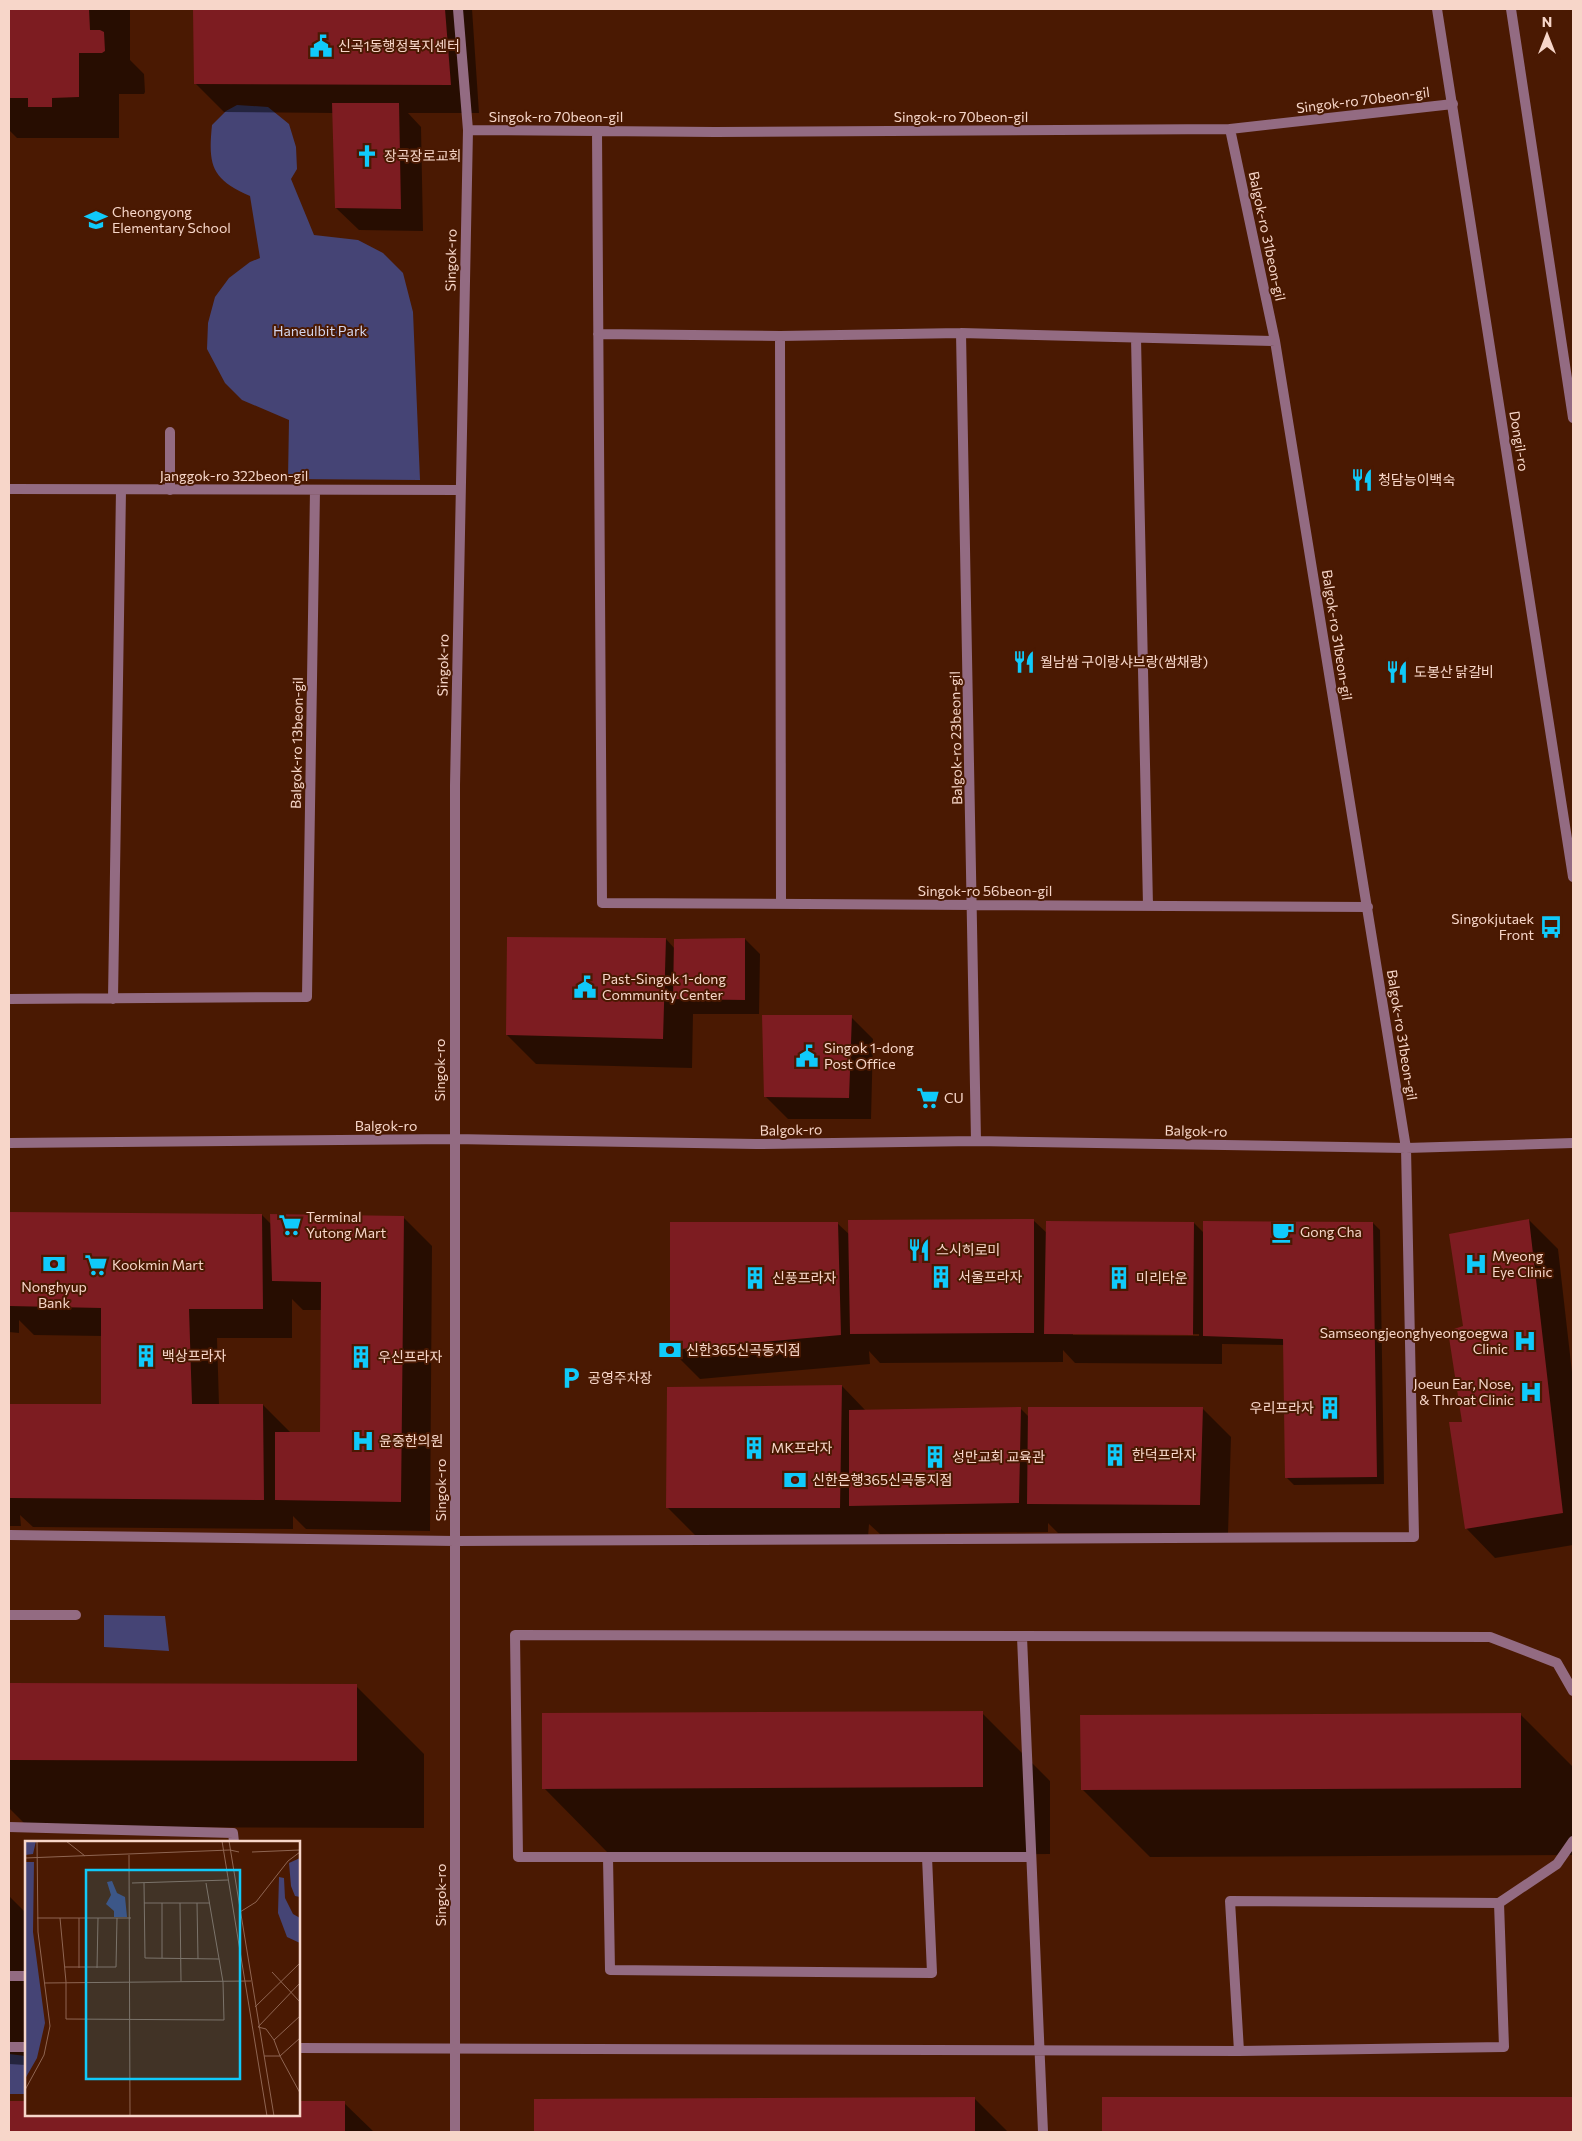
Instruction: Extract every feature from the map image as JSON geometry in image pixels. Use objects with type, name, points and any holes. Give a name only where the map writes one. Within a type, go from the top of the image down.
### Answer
[{"type":"street","name":"Singok-ro","points":[[455,2132],[455,785],[468,130],[458,9]]},
{"type":"street","name":"Dongil-ro","points":[[1437,9],[1573,877]]},
{"type":"street","points":[[1511,9],[1573,418]]},
{"type":"street","name":"Singok-ro 70beon-gil","points":[[468,130],[735,132],[1230,129],[1453,104]]},
{"type":"street","name":"Balgok-ro 31beon-gil","points":[[455,1541],[1414,1537],[1406,1148],[1275,341],[1230,129]]},
{"type":"street","points":[[597,130],[598,334],[780,336],[961,333],[1275,341]]},
{"type":"street","name":"Balgok-ro 23beon-gil","points":[[961,333],[976,1141]]},
{"type":"street","name":"Singok-ro 56beon-gil","points":[[598,334],[602,903],[1368,908]]},
{"type":"street","points":[[780,336],[781,904]]},
{"type":"street","points":[[1136,338],[1148,906]]},
{"type":"street","points":[[170,432],[170,490]]},
{"type":"street","name":"Janggok-ro 322beon-gil","points":[[9,489],[460,490]]},
{"type":"street","points":[[9,999],[113,999],[121,490]]},
{"type":"street","name":"Balgok-ro 13beon-gil","points":[[113,999],[307,996],[315,490]]},
{"type":"street","name":"Balgok-ro","points":[[9,1143],[454,1139],[756,1144],[976,1141],[1406,1148],[1573,1143]]},
{"type":"street","points":[[9,1535],[455,1541]]},
{"type":"street","points":[[9,1615],[76,1616]]},
{"type":"street","points":[[1031,1857],[518,1857],[515,1635],[1490,1637],[1557,1662],[1573,1691]]},
{"type":"street","points":[[1022,1637],[1043,2132]]},
{"type":"street","points":[[9,1828],[234,1833],[234,1841]]},
{"type":"street","points":[[1238,2051],[1230,1901],[1499,1903],[1557,1864],[1573,1841]]},
{"type":"street","points":[[608,1857],[610,1970],[932,1973],[927,1857]]},
{"type":"street","points":[[300,2048],[1238,2051],[1504,2047],[1499,1903]]},
{"type":"street","points":[[9,1976],[25,1976]]},
{"type":"street","points":[[9,2047],[25,2047]]},
{"type":"green space","name":"Haneulbit Park","points":[[237,105],[268,107],[289,124],[296,147],[297,169],[291,179],[314,235],[358,240],[383,253],[403,273],[413,312],[420,480],[288,479],[289,420],[242,400],[225,383],[207,349],[208,323],[215,297],[229,278],[250,262],[260,258],[250,196],[237,190],[220,177],[212,161],[212,125],[226,111]]},
{"type":"green space","points":[[104,1615],[165,1616],[169,1651],[104,1647]]},
{"type":"green space","points":[[9,2054],[25,2056],[25,2094],[9,2094]]},
{"type":"building","points":[[9,9],[89,9],[90,30],[104,32],[105,51],[102,53],[79,53],[79,97],[52,98],[52,107],[28,107],[28,98],[9,98]]},
{"type":"building","name":"신곡1동행정복지센터","points":[[193,9],[445,9],[451,85],[194,84]]},
{"type":"building","name":"장곡장로교회","points":[[332,103],[399,103],[401,209],[335,208]]},
{"type":"building","name":"Past-Singok 1-dong Community Center","points":[[507,937],[666,938],[663,1039],[506,1035]]},
{"type":"building","points":[[745,938],[745,1000],[673,999],[674,939]]},
{"type":"building","name":"Singok 1-dong Post Office","points":[[762,1015],[852,1015],[849,1098],[764,1097]]},
{"type":"building","name":"백상프라자","points":[[9,1212],[262,1214],[263,1309],[189,1309],[192,1404],[263,1404],[264,1500],[9,1498],[9,1404],[101,1404],[101,1308],[9,1306]]},
{"type":"building","name":"우신프라자","points":[[270,1214],[404,1216],[401,1502],[275,1500],[275,1432],[320,1432],[321,1282],[272,1281]]},
{"type":"building","name":"서울프라자","points":[[1034,1219],[1034,1333],[850,1334],[848,1220]]},
{"type":"building","points":[[1529,1219],[1563,1513],[1465,1529],[1449,1422],[1462,1422],[1448,1331],[1463,1326],[1449,1234]]},
{"type":"building","name":"미리타운","points":[[1046,1221],[1194,1222],[1193,1335],[1044,1334]]},
{"type":"building","name":"우리프라자","points":[[1203,1221],[1373,1222],[1377,1477],[1285,1478],[1283,1339],[1203,1336]]},
{"type":"building","name":"신풍프라자","points":[[670,1222],[838,1222],[841,1335],[670,1350]]},
{"type":"building","name":"MK프라자","points":[[842,1385],[840,1508],[666,1508],[667,1387]]},
{"type":"building","name":"성만교회 교육관","points":[[1021,1407],[1019,1503],[849,1506],[849,1410]]},
{"type":"building","name":"한덕프라자","points":[[1028,1407],[1203,1407],[1200,1505],[1027,1504]]},
{"type":"building","points":[[9,1683],[357,1684],[357,1761],[9,1760]]},
{"type":"building","points":[[983,1711],[983,1787],[542,1789],[542,1713]]},
{"type":"building","points":[[1521,1713],[1521,1788],[1081,1790],[1080,1715]]},
{"type":"building","points":[[975,2097],[975,2132],[534,2132],[534,2099]]},
{"type":"building","points":[[1102,2097],[1573,2097],[1573,2132],[1102,2132]]},
{"type":"building","points":[[9,2101],[25,2101],[25,2116],[300,2116],[300,2101],[345,2101],[345,2132],[9,2132]]},
{"type":"place","name":"신곡1동행정복지센터","points":[[321,46]]},
{"type":"place","name":"장곡장로교회","points":[[367,156]]},
{"type":"place","name":"Cheongyong Elementary School","points":[[96,220]]},
{"type":"place","name":"청담능이백숙","points":[[1362,480]]},
{"type":"place","name":"월남쌈 구이랑샤브랑(쌈채랑)","points":[[1024,662]]},
{"type":"place","name":"도봉산 닭갈비","points":[[1397,672]]},
{"type":"place","name":"Singokjutaek Front","points":[[1551,927]]},
{"type":"place","name":"Past-Singok 1-dong Community Center","points":[[585,987]]},
{"type":"place","name":"Singok 1-dong Post Office","points":[[807,1056]]},
{"type":"place","name":"CU","points":[[928,1098]]},
{"type":"place","name":"Terminal Yutong Mart","points":[[290,1225]]},
{"type":"place","name":"Gong Cha","points":[[1283,1232]]},
{"type":"place","name":"스시히로미","points":[[919,1250]]},
{"type":"place","name":"Nonghyup Bank","points":[[54,1264]]},
{"type":"place","name":"Myeong Eye Clinic","points":[[1476,1264]]},
{"type":"place","name":"Kookmin Mart","points":[[96,1265]]},
{"type":"place","name":"서울프라자","points":[[941,1277]]},
{"type":"place","name":"신풍프라자","points":[[755,1278]]},
{"type":"place","name":"미리타운","points":[[1119,1278]]},
{"type":"place","name":"Samseongjeonghyeongoegwa Clinic","points":[[1525,1341]]},
{"type":"place","name":"신한365신곡동지점","points":[[670,1350]]},
{"type":"place","name":"백상프라자","points":[[146,1356]]},
{"type":"place","name":"우신프라자","points":[[361,1357]]},
{"type":"place","name":"공영주차장","points":[[571,1378]]},
{"type":"place","name":"Joeun Ear, Nose, & Throat Clinic","points":[[1531,1392]]},
{"type":"place","name":"우리프라자","points":[[1330,1408]]},
{"type":"place","name":"윤중한의원","points":[[363,1441]]},
{"type":"place","name":"MK프라자","points":[[754,1448]]},
{"type":"place","name":"한덕프라자","points":[[1115,1455]]},
{"type":"place","name":"성만교회 교육관","points":[[935,1457]]},
{"type":"place","name":"신한은행365신곡동지점","points":[[795,1480]]}]
